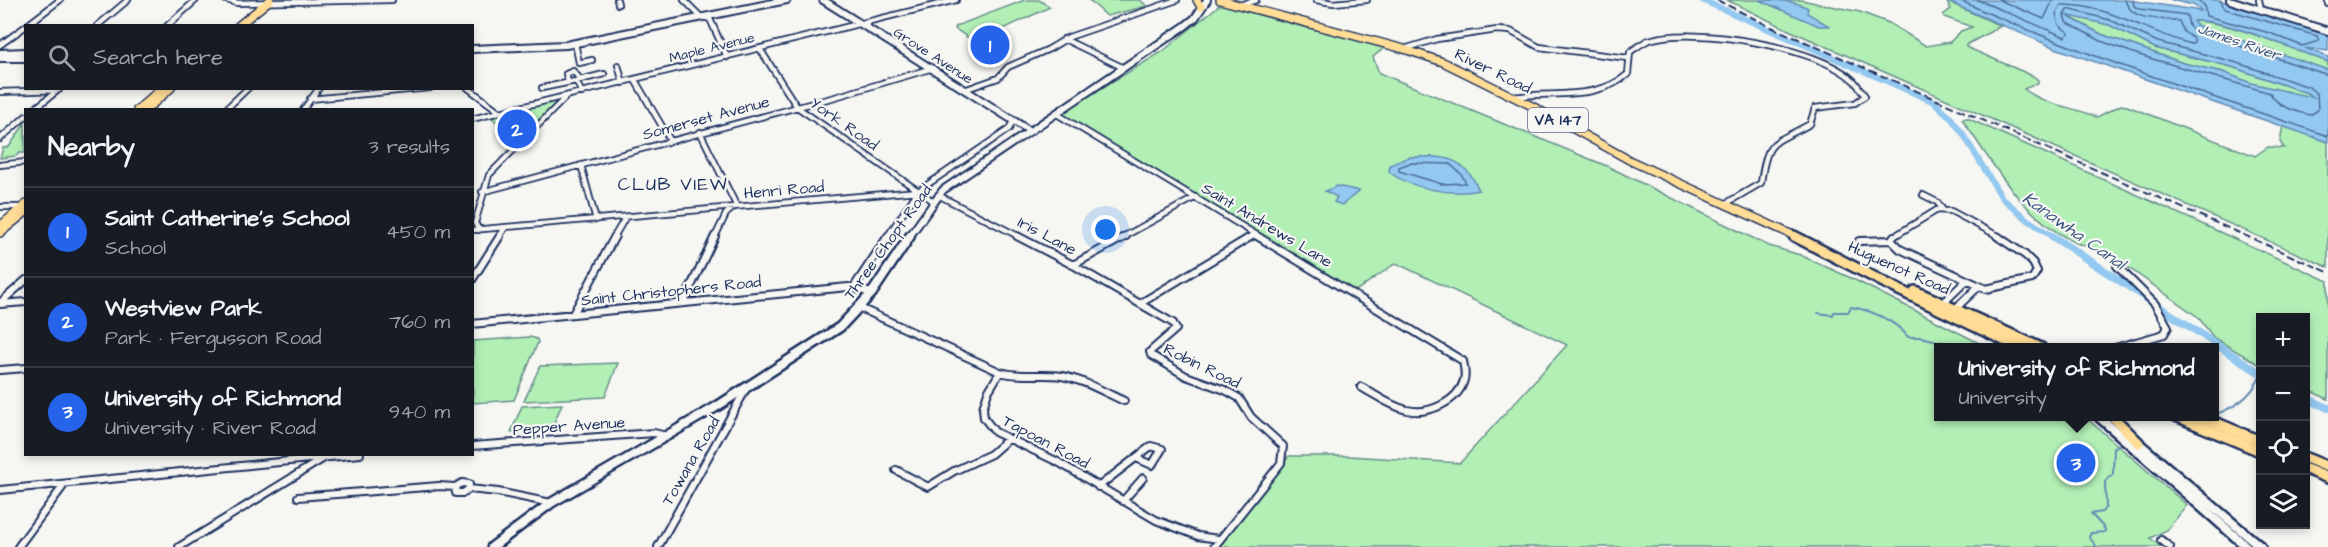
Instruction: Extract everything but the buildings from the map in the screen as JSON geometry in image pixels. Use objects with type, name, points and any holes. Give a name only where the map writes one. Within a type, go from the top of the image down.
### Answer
[{"type":"main road","points":[[474,47],[545,47],[575,43],[787,0]]},
{"type":"main road","name":"Grove Avenue","points":[[823,0],[863,23]]},
{"type":"main road","name":"Grove Avenue","points":[[830,0],[1032,130]]},
{"type":"main road","points":[[1197,0],[1202,7]]},
{"type":"main road","name":"Three Chopt Road","points":[[492,547],[551,503],[746,389],[828,336],[860,308],[872,293],[936,198],[1185,26],[1195,18],[1207,0]]},
{"type":"main road","name":"River Road","points":[[1220,0],[1404,49],[1443,63],[1514,97],[1631,161],[1835,255]]},
{"type":"main road","points":[[2230,0],[2328,31]]},
{"type":"main road","points":[[241,24],[272,1]]},
{"type":"main road","points":[[248,24],[272,1]]},
{"type":"main road","points":[[474,47],[595,39]]},
{"type":"main road","points":[[0,53],[24,52]]},
{"type":"main road","points":[[0,58],[24,58]]},
{"type":"main road","name":"Grove Avenue","points":[[966,89],[1013,121],[1032,130]]},
{"type":"main road","points":[[139,108],[160,90]]},
{"type":"main road","points":[[148,108],[169,90]]},
{"type":"main road","points":[[0,226],[24,208]]},
{"type":"main road","points":[[0,233],[24,208]]},
{"type":"main road","name":"Huguenot Road","points":[[1835,255],[2011,343]]},
{"type":"main road","points":[[1940,306],[1998,343]]},
{"type":"main road","name":"Huguenot Road","points":[[1952,312],[2029,343]]},
{"type":"main road","points":[[2103,421],[2247,547]]},
{"type":"main road","points":[[2112,421],[2261,547]]},
{"type":"main road","points":[[2116,421],[2139,443]]},
{"type":"main road","points":[[2186,421],[2256,449]]},
{"type":"main road","points":[[2210,421],[2256,439]]},
{"type":"main road","points":[[2310,460],[2328,467]]},
{"type":"main road","points":[[2310,470],[2328,477]]},
{"type":"main road","points":[[2208,501],[2204,504],[2208,514]]},
{"type":"street","points":[[29,24],[60,0]]},
{"type":"street","points":[[99,24],[128,0]]},
{"type":"street","points":[[169,24],[196,0]]},
{"type":"street","points":[[226,0],[237,3],[392,0]]},
{"type":"street","points":[[684,0],[710,19],[727,57]]},
{"type":"street","name":"Maple Avenue","points":[[474,118],[956,0]]},
{"type":"street","points":[[966,89],[998,78],[1008,67],[1049,49],[1064,39],[1177,0]]},
{"type":"street","points":[[1239,5],[1256,0]]},
{"type":"street","points":[[1316,0],[1333,3],[1367,0]]},
{"type":"street","points":[[2259,0],[2261,9]]},
{"type":"street","points":[[0,45],[24,27]]},
{"type":"street","points":[[1404,49],[1425,42],[1503,30],[1539,47],[1628,58]]},
{"type":"street","points":[[1514,97],[1575,93],[1613,85],[1625,79],[1629,74],[1628,58],[1634,48],[1652,39],[1696,35],[1726,36],[1791,52],[1841,73],[1857,84],[1864,93],[1864,98],[1853,103],[1827,104],[1815,108],[1810,124],[1770,146],[1765,155],[1761,183],[1725,204]]},
{"type":"street","points":[[1064,39],[1124,68]]},
{"type":"street","points":[[575,43],[579,63],[592,60]]},
{"type":"street","name":"York Road","points":[[760,49],[797,107],[918,191],[936,198]]},
{"type":"street","points":[[618,66],[623,83]]},
{"type":"street","name":"Somerset Avenue","points":[[482,192],[933,68]]},
{"type":"street","points":[[568,82],[565,75],[569,72],[576,72],[582,93]]},
{"type":"street","points":[[542,88],[604,74]]},
{"type":"street","points":[[635,80],[670,140]]},
{"type":"street","points":[[0,92],[40,90]]},
{"type":"street","points":[[36,108],[59,90]]},
{"type":"street","points":[[227,108],[246,90]]},
{"type":"street","points":[[304,108],[317,90]]},
{"type":"street","points":[[310,99],[408,90]]},
{"type":"street","points":[[471,90],[500,112]]},
{"type":"street","points":[[480,230],[475,224],[480,211],[482,192],[489,175],[565,97]]},
{"type":"street","name":"Saint Andrews Lane","points":[[1057,114],[1463,362],[1465,378],[1453,398],[1425,410],[1412,411],[1400,408],[1361,387]]},
{"type":"street","points":[[0,139],[24,118]]},
{"type":"street","points":[[854,287],[918,191],[1009,129],[1013,121]]},
{"type":"street","points":[[683,303],[726,214],[736,205],[700,132]]},
{"type":"street","points":[[0,165],[24,162]]},
{"type":"street","points":[[581,165],[596,220]]},
{"type":"street","name":"Henri Road","points":[[474,230],[918,191]]},
{"type":"street","points":[[1923,195],[1938,202],[1943,210]]},
{"type":"street","points":[[1073,265],[1196,197]]},
{"type":"street","name":"Iris Lane","points":[[936,198],[1073,265],[1141,303]]},
{"type":"street","points":[[0,207],[24,207]]},
{"type":"street","points":[[1859,241],[1891,240],[1937,210],[1943,210],[1954,213],[2022,252],[2032,260],[2037,268],[2037,274],[2031,280],[1991,290],[1978,287],[1899,249],[1891,240]]},
{"type":"street","points":[[573,314],[625,218]]},
{"type":"street","points":[[474,276],[506,228]]},
{"type":"street","points":[[1141,303],[1254,235]]},
{"type":"street","points":[[2117,266],[2155,304],[2168,327],[2164,334],[2132,343]]},
{"type":"street","points":[[1940,306],[1966,281]]},
{"type":"street","points":[[0,304],[24,282]]},
{"type":"street","name":"Saint Christophers Road","points":[[474,324],[854,287],[872,293]]},
{"type":"street","points":[[1952,312],[1978,287]]},
{"type":"street","points":[[0,304],[24,302]]},
{"type":"street","name":"Robin Road","points":[[1141,303],[1173,322],[1176,330],[1171,337],[1154,347],[1150,352],[1151,355],[1186,376],[1225,390],[1239,398],[1251,417],[1283,446],[1281,463],[1218,539]]},
{"type":"street","points":[[860,308],[1012,377],[1053,375],[1074,380],[1124,401]]},
{"type":"street","points":[[0,370],[24,368]]},
{"type":"street","name":"Tapoan Road","points":[[1000,372],[984,401],[982,415],[993,430],[1058,462],[1123,501],[1194,536],[1218,539]]},
{"type":"street","name":"Towana Road","points":[[658,547],[746,389]]},
{"type":"street","name":"Pepper Avenue","points":[[474,446],[654,433],[667,436]]},
{"type":"street","points":[[896,470],[928,487],[956,470],[984,460],[995,453],[1008,439]]},
{"type":"street","points":[[0,490],[337,456]]},
{"type":"street","points":[[179,547],[325,457]]},
{"type":"street","points":[[1098,487],[1136,458]]},
{"type":"street","points":[[1123,501],[1143,478]]},
{"type":"street","points":[[18,547],[64,484]]},
{"type":"street","points":[[298,497],[440,486],[455,487],[454,491],[458,494],[469,489],[498,492],[551,503]]},
{"type":"street","points":[[1214,547],[1218,539]]},
{"type":"street","points":[[2161,540],[2170,547]]},
{"type":"green space","points":[[1025,0],[1039,0],[1050,7],[980,40],[972,40],[955,29],[956,26]]},
{"type":"green space","points":[[1089,0],[1140,0],[1147,6],[1107,16]]},
{"type":"green space","points":[[1727,0],[1801,0],[1860,12],[1889,23],[1926,46],[1950,42],[1961,31],[1972,27],[1944,17],[1943,15],[1951,9],[1946,1],[2001,26],[1966,47],[2033,76],[2038,83],[2024,89],[2041,99],[2097,117],[2121,105],[2127,106],[2255,156],[2268,147],[2284,148],[2280,142],[2283,125],[2328,142],[2328,267],[1791,31]]},
{"type":"green space","points":[[1223,2],[1384,48],[1373,57],[1379,73],[1607,166],[1769,246],[1800,255],[1853,279],[1979,343],[1934,343],[1934,421],[2090,421],[2187,505],[2167,530],[2150,538],[2161,547],[1221,547],[1226,537],[1289,456],[1349,456],[1460,463],[1567,345],[1396,263],[1354,292],[1060,113],[1162,52]]},
{"type":"green space","points":[[2064,14],[2109,25],[2155,48],[2232,67],[2307,93],[2317,99],[2183,63],[2101,34]]},
{"type":"green space","points":[[2192,21],[2208,22],[2261,37],[2328,62],[2328,70],[2196,25]]},
{"type":"green space","points":[[559,100],[517,142],[491,117]]},
{"type":"green space","points":[[1967,118],[2328,281],[2328,399],[2310,391],[2310,313],[2256,313],[2256,363],[2214,338],[2198,317],[2109,254],[2070,240],[2036,216],[2009,186],[1962,119]]},
{"type":"green space","points":[[24,124],[24,153],[0,158],[3,148],[9,147]]},
{"type":"green space","points":[[530,337],[537,339],[538,342],[514,400],[474,403],[474,341]]},
{"type":"green space","points":[[618,363],[605,397],[524,401],[540,366]]},
{"type":"green space","points":[[562,404],[551,430],[511,432],[522,406]]},
{"type":"water","points":[[1759,0],[1784,1],[1802,5],[1808,8],[1807,13],[1829,26],[1819,26]]},
{"type":"water","name":"James River","points":[[1944,0],[2128,0],[2202,11],[2193,5],[2171,0],[2218,0],[2328,34],[2328,51],[2305,48],[2328,57],[2328,62],[2241,30],[2207,21],[2193,21],[2196,25],[2328,70],[2328,142],[2055,48]],"holes":[[[2065,15],[2109,25],[2155,48],[2232,67],[2307,93],[2315,98],[2251,83],[2223,72],[2183,63],[2101,34]]]},
{"type":"water","points":[[1409,157],[1451,160],[1466,170],[1479,190],[1457,192],[1432,190],[1409,183],[1389,172],[1390,165]]},
{"type":"water","points":[[1337,186],[1359,191],[1342,205],[1334,202],[1337,197],[1325,191]]},
{"type":"waterway","name":"Kanawha Canal","points":[[1702,0],[1934,102],[1951,118],[1963,134],[2002,198],[2028,220],[2054,237]]},
{"type":"waterway","name":"Kanawha Canal","points":[[2052,236],[2214,343]]},
{"type":"waterway","points":[[1818,313],[1833,315],[1834,312],[1848,312],[1851,307],[1859,308],[1890,321],[1908,337],[1921,337],[1946,343]]},
{"type":"waterway","name":"Kanawha Canal","points":[[2219,346],[2256,370]]},
{"type":"waterway","points":[[2219,413],[2241,401],[2256,384]]},
{"type":"waterway","name":"Kanawha Canal","points":[[2310,400],[2328,408]]},
{"type":"waterway","points":[[2097,547],[2089,537],[2091,533],[2105,532],[2105,529],[2091,514],[2102,512],[2106,507],[2105,482],[2113,474],[2114,448],[2121,443]]},
{"type":"railway","points":[[1717,0],[1769,26],[2328,272]]},
{"type":"place","name":"Saint Catherine's School","points":[[990,45]]},
{"type":"place","name":"Westview Park","points":[[517,129]]},
{"type":"place","name":"University of Richmond","points":[[2076,463]]},
{"type":"district","name":"CLUB VIEW","points":[[673,184]]}]
